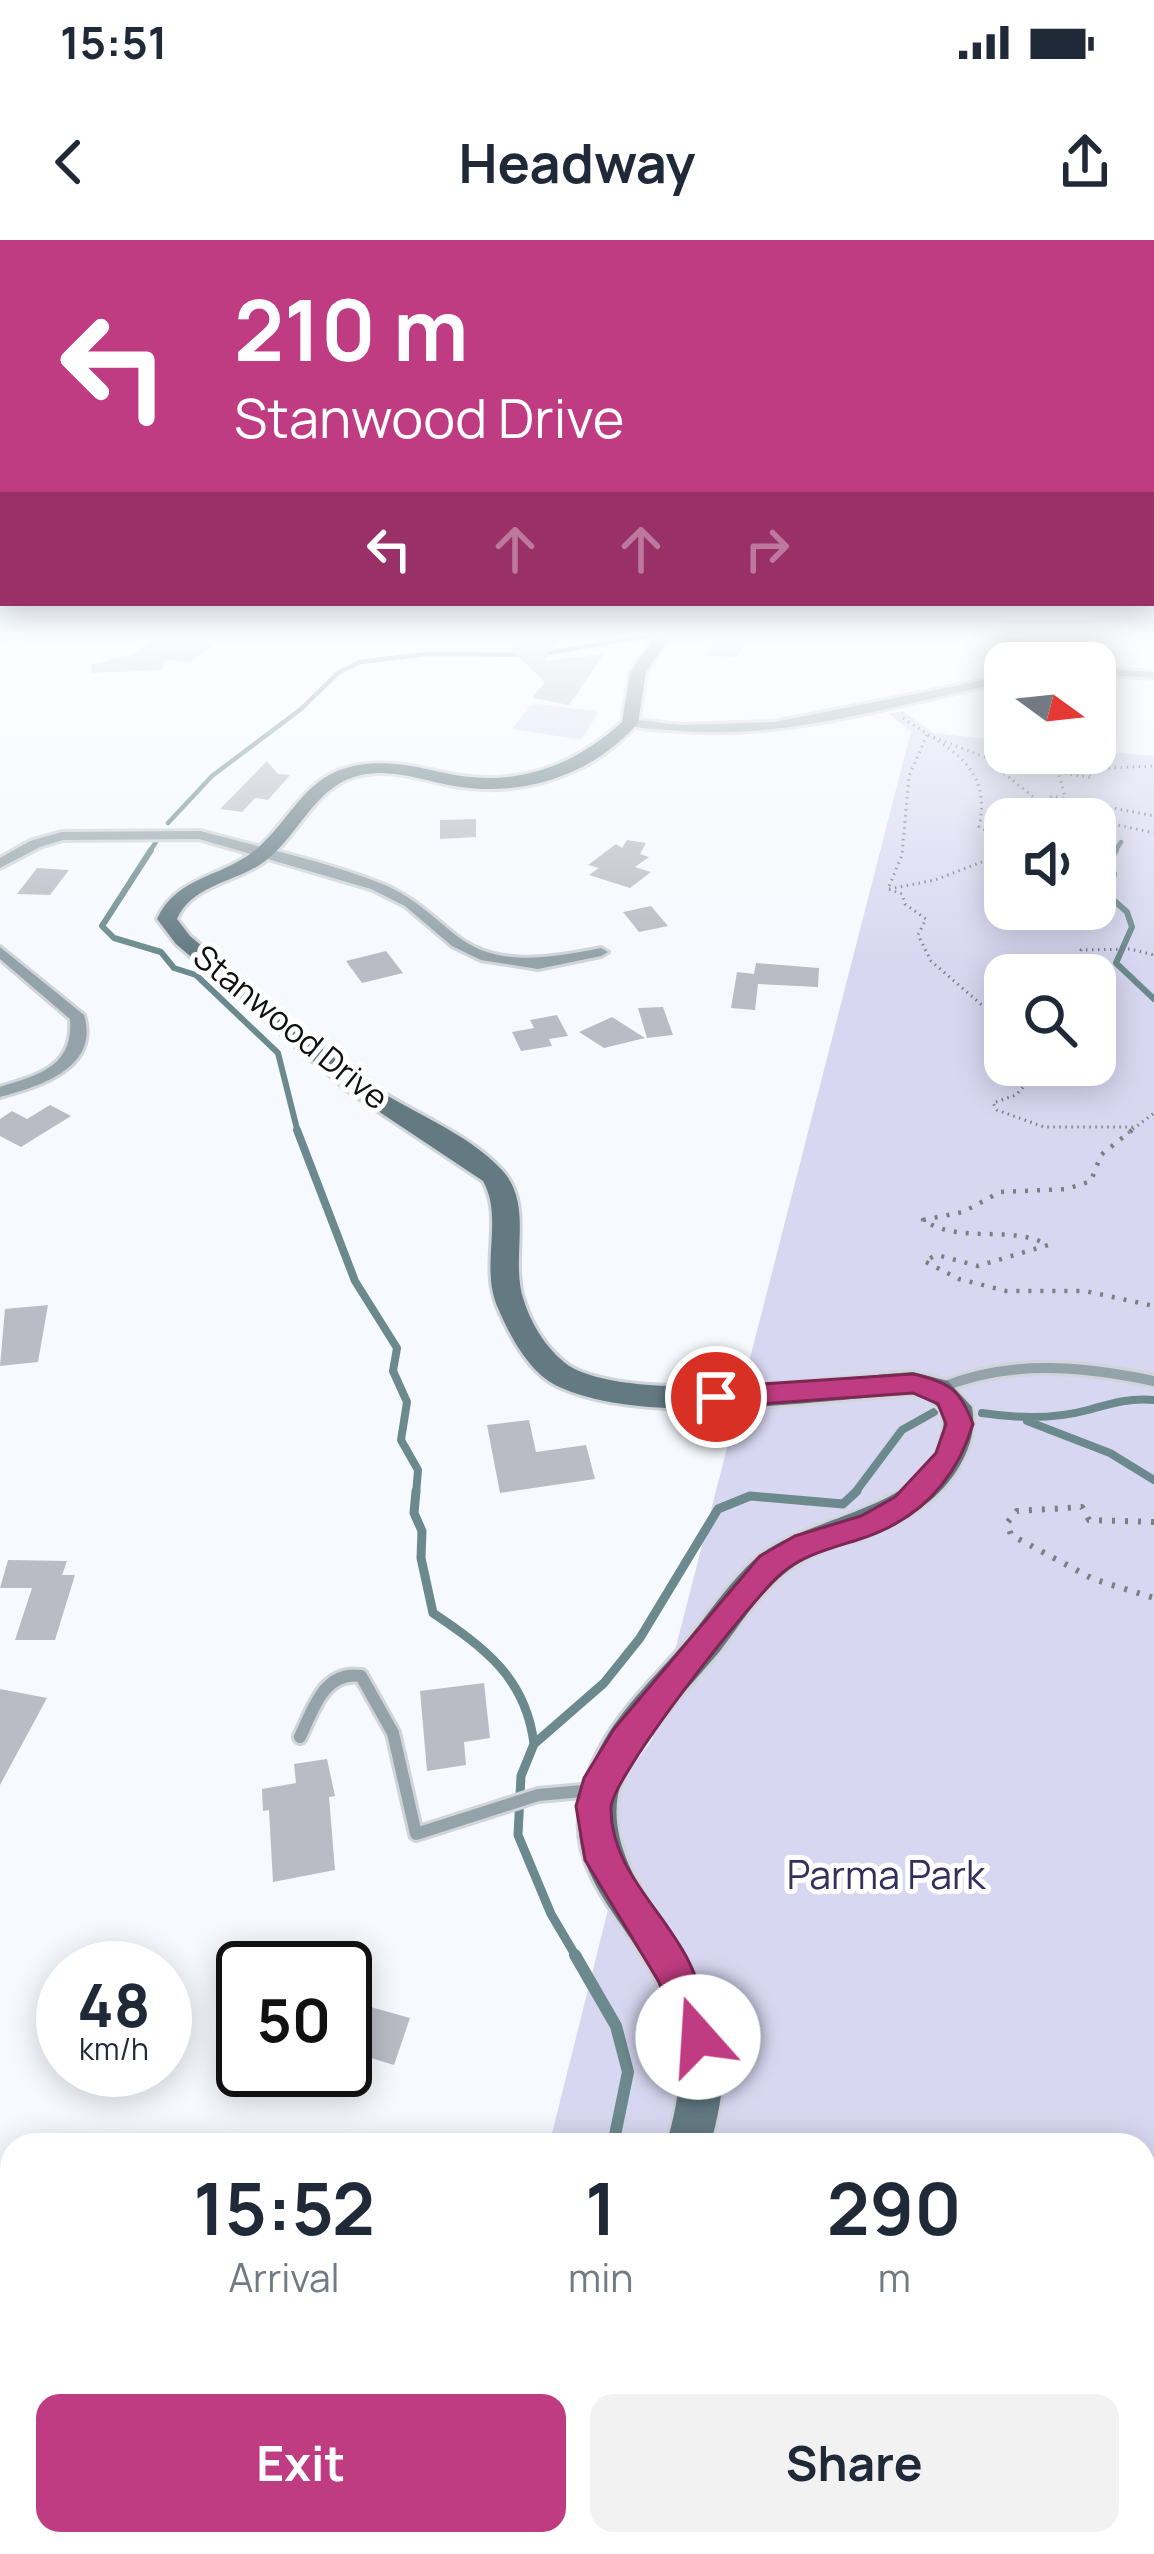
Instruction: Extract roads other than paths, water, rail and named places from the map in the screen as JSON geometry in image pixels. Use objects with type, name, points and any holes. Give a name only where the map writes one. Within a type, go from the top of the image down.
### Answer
[{"type":"main road","name":"Stanwood Drive","points":[[604,741],[562,770],[525,784],[478,785],[387,768],[340,775],[319,790],[266,854],[179,900],[167,915],[170,928],[356,1086],[493,1176],[507,1201],[503,1270],[510,1304],[529,1342],[554,1370],[590,1387],[661,1396],[794,1394],[903,1383],[938,1389]]},
{"type":"main road","points":[[691,2133],[701,2086],[694,2018],[674,1972],[602,1860],[594,1825],[598,1790],[626,1739],[771,1564],[806,1544],[884,1518],[906,1505],[939,1472],[956,1442],[959,1418],[953,1402],[938,1389]]},
{"type":"street","points":[[0,864],[35,844],[76,834],[200,835],[348,876],[400,896],[457,943],[486,957],[538,964],[601,952]]},
{"type":"street","points":[[0,951],[78,1018],[81,1032],[75,1054],[51,1076],[0,1092]]},
{"type":"lane","points":[[938,1389],[967,1376],[998,1371],[1099,1372],[1154,1381]]},
{"type":"lane","points":[[300,1737],[324,1688],[348,1674],[361,1676],[393,1733],[416,1834],[492,1807],[561,1790],[598,1790]]},
{"type":"waterway","points":[[168,823],[212,776],[259,741]]},
{"type":"waterway","points":[[149,853],[159,837]]},
{"type":"waterway","points":[[1116,850],[1121,842]]},
{"type":"waterway","points":[[151,850],[102,926],[114,938],[161,952],[174,968],[196,975],[278,1053],[298,1132]]},
{"type":"waterway","points":[[1116,902],[1127,912],[1132,927],[1116,963],[1154,999]]},
{"type":"waterway","points":[[298,1132],[355,1281],[397,1348],[393,1371],[407,1402],[401,1440],[418,1470],[416,1494]]},
{"type":"waterway","points":[[982,1413],[1049,1416],[1128,1400],[1154,1400]]},
{"type":"waterway","points":[[855,1493],[902,1430],[934,1412]]},
{"type":"waterway","points":[[1027,1421],[1110,1453],[1154,1480]]},
{"type":"waterway","points":[[416,1491],[414,1513],[422,1531],[421,1558],[433,1613],[500,1667],[522,1701],[534,1744]]},
{"type":"waterway","points":[[534,1744],[604,1683],[640,1638],[718,1509],[750,1496],[843,1504],[855,1493]]},
{"type":"waterway","points":[[534,1744],[521,1776],[518,1835],[551,1914],[577,1958]]},
{"type":"waterway","points":[[575,1955],[616,2026],[628,2072],[615,2133]]},
{"type":"park label","name":"Parma Park","points":[[886,1875]]}]
